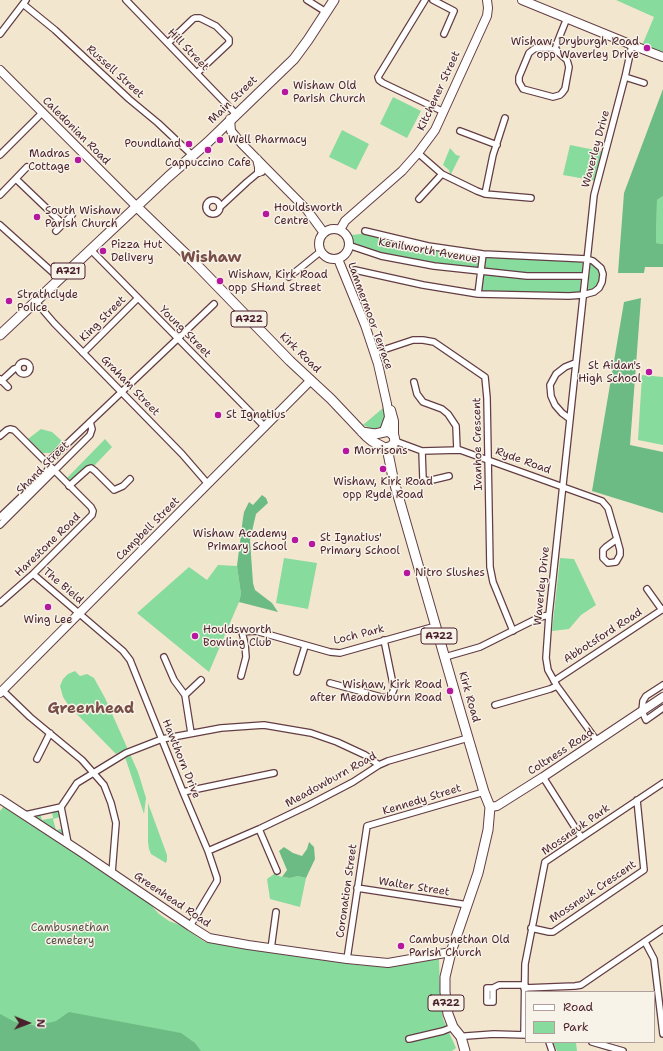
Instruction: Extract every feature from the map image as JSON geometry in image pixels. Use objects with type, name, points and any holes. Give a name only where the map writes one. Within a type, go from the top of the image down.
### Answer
[{"type":"main road","name":"Main Street","points":[[137,207],[294,60],[334,0]]},
{"type":"main road","name":"A721","points":[[0,335],[137,207]]},
{"type":"main road","name":"Kirk Road","points":[[137,207],[193,261],[362,432],[372,441],[384,447]]},
{"type":"main road","points":[[362,432],[391,432],[395,438],[392,446],[384,447]]},
{"type":"main road","name":"Kirk Road","points":[[382,432],[378,438],[384,447],[390,464],[468,738],[490,807],[488,830],[483,855],[468,905],[451,952]]},
{"type":"main road","name":"A722","points":[[451,952],[446,966],[445,992],[448,1014],[453,1027],[461,1037],[465,1051]]},
{"type":"street","name":"Hill Street","points":[[126,0],[197,73],[233,117]]},
{"type":"street","points":[[307,0],[326,12]]},
{"type":"street","points":[[425,0],[378,77],[382,82],[444,112]]},
{"type":"street","points":[[433,0],[454,11],[444,34]]},
{"type":"street","name":"Kitchener Street","points":[[340,230],[345,221],[402,171],[435,130],[487,16],[487,0]]},
{"type":"street","points":[[522,0],[632,45],[663,56]]},
{"type":"street","points":[[0,34],[25,2]]},
{"type":"street","name":"Russell Street","points":[[25,2],[129,99],[158,122],[193,156]]},
{"type":"street","points":[[168,43],[195,18],[200,18],[216,26],[230,39],[229,43],[197,73]]},
{"type":"street","points":[[555,48],[567,18]]},
{"type":"street","name":"Waverley Drive","points":[[597,741],[548,670],[546,658],[549,615],[575,364],[594,195],[632,45]]},
{"type":"street","points":[[538,48],[555,48],[567,60],[570,67],[565,89],[562,93],[553,97],[523,89],[519,82],[519,77],[529,53],[538,48]]},
{"type":"street","name":"Caledonian Road","points":[[0,70],[137,207]]},
{"type":"street","points":[[625,77],[644,83]]},
{"type":"street","points":[[0,155],[43,112]]},
{"type":"street","points":[[233,117],[230,126],[242,144],[307,210],[324,233]]},
{"type":"street","points":[[485,194],[490,164],[505,118]]},
{"type":"street","points":[[460,131],[497,145]]},
{"type":"street","points":[[418,153],[442,174],[460,184],[485,194],[531,198]]},
{"type":"street","points":[[256,157],[259,172]]},
{"type":"street","points":[[0,195],[27,167]]},
{"type":"street","points":[[220,207],[259,172],[266,171],[270,173]]},
{"type":"street","points":[[420,199],[442,174]]},
{"type":"street","points":[[16,179],[63,224]]},
{"type":"street","points":[[56,231],[72,215]]},
{"type":"street","points":[[0,224],[60,278]]},
{"type":"street","points":[[289,277],[320,252],[318,245],[320,238],[324,233],[334,229],[340,230],[347,236],[349,243]]},
{"type":"street","name":"Kenilworth Avenue","points":[[365,231],[428,246],[483,254],[587,258]]},
{"type":"street","name":"Kenilworth Avenue","points":[[349,243],[351,246],[380,256],[434,266],[528,276],[585,276]]},
{"type":"street","name":"Lammermoor Terrace","points":[[320,252],[329,259],[338,259],[347,252],[349,243]]},
{"type":"street","name":"Young Street","points":[[90,250],[265,427]]},
{"type":"street","name":"Kenilworth Avenue","points":[[478,294],[483,254]]},
{"type":"street","points":[[355,270],[423,285],[478,294],[569,296],[583,295],[594,292],[599,288],[602,282],[603,274],[601,268],[587,258]]},
{"type":"street","name":"Lammermoor Terrace","points":[[338,259],[362,318],[374,353],[387,404],[389,417],[382,432]]},
{"type":"street","name":"King Street","points":[[83,353],[137,299]]},
{"type":"street","name":"Graham Street","points":[[36,302],[83,353],[182,454],[208,484]]},
{"type":"street","name":"Shand Street","points":[[0,525],[90,422],[214,304]]},
{"type":"street","name":"Ivanhoe Crescent","points":[[374,353],[413,340],[434,342],[486,377],[490,573],[513,631]]},
{"type":"street","points":[[570,419],[562,414],[555,405],[551,396],[550,385],[556,374],[565,367],[575,364]]},
{"type":"street","points":[[8,387],[1,380],[17,368]]},
{"type":"street","name":"Campbell Street","points":[[1,692],[311,380]]},
{"type":"street","points":[[414,382],[417,394],[423,402],[448,414],[456,426],[457,450]]},
{"type":"street","name":"Lammermoor Terrace","points":[[387,404],[393,416],[395,438]]},
{"type":"street","name":"Shand Street","points":[[0,517],[43,476],[50,467],[90,435],[92,429],[90,422]]},
{"type":"street","name":"Harestone Road","points":[[0,436],[7,430],[14,430],[91,507],[92,516],[33,574],[0,603]]},
{"type":"street","name":"Ryde Road","points":[[395,438],[422,451],[457,450],[488,459],[602,501],[608,508],[617,539]]},
{"type":"street","points":[[422,451],[423,479],[428,481],[449,476]]},
{"type":"street","points":[[69,486],[91,468],[114,490],[123,486],[130,478]]},
{"type":"street","name":"The Bield","points":[[33,574],[79,613]]},
{"type":"street","points":[[647,589],[662,610]]},
{"type":"street","name":"Abbotsford Road","points":[[495,705],[550,689],[556,683],[662,610]]},
{"type":"street","name":"Hawthorn Drive","points":[[79,613],[123,651],[130,660],[208,851],[217,878],[190,926]]},
{"type":"street","points":[[445,657],[480,647],[540,617],[549,615]]},
{"type":"street","name":"Loch Park","points":[[241,676],[246,657],[242,632],[256,631],[305,646],[330,652],[340,652],[436,626]]},
{"type":"street","points":[[330,683],[385,698],[392,694],[394,689],[384,640]]},
{"type":"street","points":[[297,672],[305,646]]},
{"type":"street","points":[[164,657],[174,680],[185,695],[191,733]]},
{"type":"street","points":[[185,695],[201,680]]},
{"type":"street","points":[[663,684],[646,696],[643,701],[642,711],[646,720],[663,708]]},
{"type":"street","points":[[1,692],[82,760],[104,785],[116,823],[112,873]]},
{"type":"street","name":"Coltness Road","points":[[490,807],[496,806],[543,777],[663,697]]},
{"type":"street","points":[[68,843],[61,807],[73,787],[94,772],[126,753],[162,740],[222,728],[264,725],[311,733],[337,742],[365,755],[379,765]]},
{"type":"street","points":[[38,759],[50,734]]},
{"type":"street","name":"Meadowburn Road","points":[[208,851],[259,830],[353,782],[379,765],[468,738]]},
{"type":"street","points":[[183,792],[274,772]]},
{"type":"street","points":[[543,777],[581,837]]},
{"type":"street","name":"Mossneuk Park","points":[[525,1035],[525,964],[545,862],[663,783]]},
{"type":"street","name":"Kennedy Street","points":[[367,826],[484,792]]},
{"type":"street","name":"Greenhead Road","points":[[0,799],[209,938],[271,949],[388,963],[451,952]]},
{"type":"street","name":"Mossneuk Crescent","points":[[531,928],[553,932],[644,870],[637,800]]},
{"type":"street","points":[[25,815],[61,807]]},
{"type":"street","name":"Coronation Street","points":[[347,959],[367,826]]},
{"type":"street","points":[[259,830],[277,871]]},
{"type":"street","name":"Walter Street","points":[[357,888],[468,905]]},
{"type":"street","points":[[271,949],[276,912]]},
{"type":"street","points":[[493,988],[499,985],[581,985],[663,929]]},
{"type":"street","points":[[645,942],[654,959],[663,1034]]},
{"type":"street","points":[[409,1039],[443,1032],[453,1027]]},
{"type":"street","points":[[461,1037],[494,1034],[525,1035]]},
{"type":"street","points":[[595,1043],[623,1051]]},
{"type":"green space","points":[[616,0],[663,0],[663,57],[641,48],[654,17]]},
{"type":"green space","points":[[663,89],[663,196],[657,200],[656,243],[663,244],[663,267],[645,267],[644,273],[618,273],[624,193]]},
{"type":"green space","points":[[393,97],[421,111],[407,138],[380,124]]},
{"type":"green space","points":[[342,130],[369,144],[356,170],[329,157]]},
{"type":"green space","points":[[570,145],[605,152],[597,181],[563,175]]},
{"type":"green space","points":[[450,148],[456,155],[460,156],[451,174],[443,165]]},
{"type":"green space","points":[[663,196],[663,244],[656,243],[657,200]]},
{"type":"green space","points":[[361,234],[428,248],[481,256],[480,269],[434,264],[381,254],[349,244],[351,235]]},
{"type":"green space","points":[[485,256],[541,260],[583,260],[582,274],[528,275],[484,270]]},
{"type":"green space","points":[[590,263],[599,269],[601,277],[599,285],[593,290],[588,291]]},
{"type":"green space","points":[[483,273],[581,278],[580,293],[516,294],[481,291]]},
{"type":"green space","points":[[641,298],[630,445],[663,452],[663,513],[592,491],[624,302]]},
{"type":"green space","points":[[642,375],[663,377],[663,445],[638,440]]},
{"type":"green space","points":[[383,408],[385,418],[384,424],[381,428],[372,429],[363,425]]},
{"type":"green space","points":[[41,429],[52,432],[62,441],[51,453],[42,453],[28,439]]},
{"type":"green space","points":[[105,439],[112,447],[94,466],[89,465],[73,480],[69,480],[67,478]]},
{"type":"green space","points":[[262,495],[266,498],[268,503],[256,514],[250,540],[253,583],[255,590],[272,603],[278,612],[239,602],[241,594],[237,566],[244,512],[249,502],[253,505]]},
{"type":"green space","points":[[284,558],[317,563],[308,609],[276,603]]},
{"type":"green space","points":[[560,558],[574,559],[596,605],[581,615],[569,629],[552,631]]},
{"type":"green space","name":"Houldsworth Bowling Club","points":[[218,565],[237,566],[241,594],[209,672],[137,613],[189,567],[207,580]]},
{"type":"green space","points":[[75,671],[80,676],[87,674],[94,678],[105,698],[138,772],[146,798],[144,814],[122,751],[116,754],[69,706],[63,697],[60,686],[63,679],[68,674]]},
{"type":"green space","points":[[148,803],[167,855],[166,863],[151,854],[149,849]]},
{"type":"green space","name":"Cambusnethan cemetery","points":[[4,806],[150,904],[159,914],[169,921],[180,925],[205,942],[358,965],[388,967],[439,959],[443,1019],[456,1048],[452,1051],[0,1051],[0,811]]},
{"type":"green space","points":[[52,811],[58,812],[60,817],[53,819],[56,830],[62,829],[63,837],[35,817],[40,813],[42,820],[53,818]]},
{"type":"green space","points":[[309,842],[314,847],[315,859],[306,878],[298,876],[290,878],[282,877],[287,870],[279,851],[284,847],[293,853],[302,856],[307,849]]},
{"type":"green space","points":[[274,874],[290,878],[298,876],[306,878],[300,907],[270,899],[267,879]]},
{"type":"green space","points":[[69,1012],[181,1033],[195,1043],[201,1051],[0,1051],[0,1014],[15,1022],[37,1026],[56,1021]]},
{"type":"green space","points":[[553,1043],[576,1043],[577,1051],[557,1051]]},
{"type":"place","name":"Wishaw, Dryburgh Road opp Waverley Drive","points":[[647,48]]},
{"type":"place","name":"Wishaw Old Parish Church","points":[[285,92]]},
{"type":"place","name":"Well Pharmacy","points":[[220,140]]},
{"type":"place","name":"Poundland","points":[[189,144]]},
{"type":"place","name":"Cappuccino Cafe","points":[[208,150]]},
{"type":"place","name":"Madras Cottage","points":[[78,160]]},
{"type":"place","name":"Houldsworth Centre","points":[[266,214]]},
{"type":"place","name":"South Wishaw Parish Church","points":[[37,217]]},
{"type":"place","name":"Pizza Hut Delivery","points":[[103,251]]},
{"type":"place","name":"Wishaw, Kirk Road opp SHand Street","points":[[220,281]]},
{"type":"place","name":"Strathclyde Police","points":[[9,301]]},
{"type":"place","name":"St Aidan's High School","points":[[649,372]]},
{"type":"place","name":"St Ignatius","points":[[218,415]]},
{"type":"place","name":"Morrisons","points":[[346,451]]},
{"type":"place","name":"Wishaw, Kirk Road opp Ryde Road","points":[[383,469]]},
{"type":"place","name":"Wishaw Academy Primary School","points":[[295,540]]},
{"type":"place","name":"St Ignatius' Primary School","points":[[312,544]]},
{"type":"place","name":"Nitro Slushes","points":[[407,573]]},
{"type":"place","name":"Wing Lee","points":[[48,607]]},
{"type":"place","name":"Houldsworth Bowling Club","points":[[195,636]]},
{"type":"place","name":"Wishaw, Kirk Road after Meadowburn Road","points":[[450,691]]},
{"type":"place","name":"Cambusnethan Old Parish Church","points":[[401,946]]},
{"type":"district","name":"Wishaw","points":[[211,258]]},
{"type":"district","name":"Greenhead","points":[[91,709]]}]
